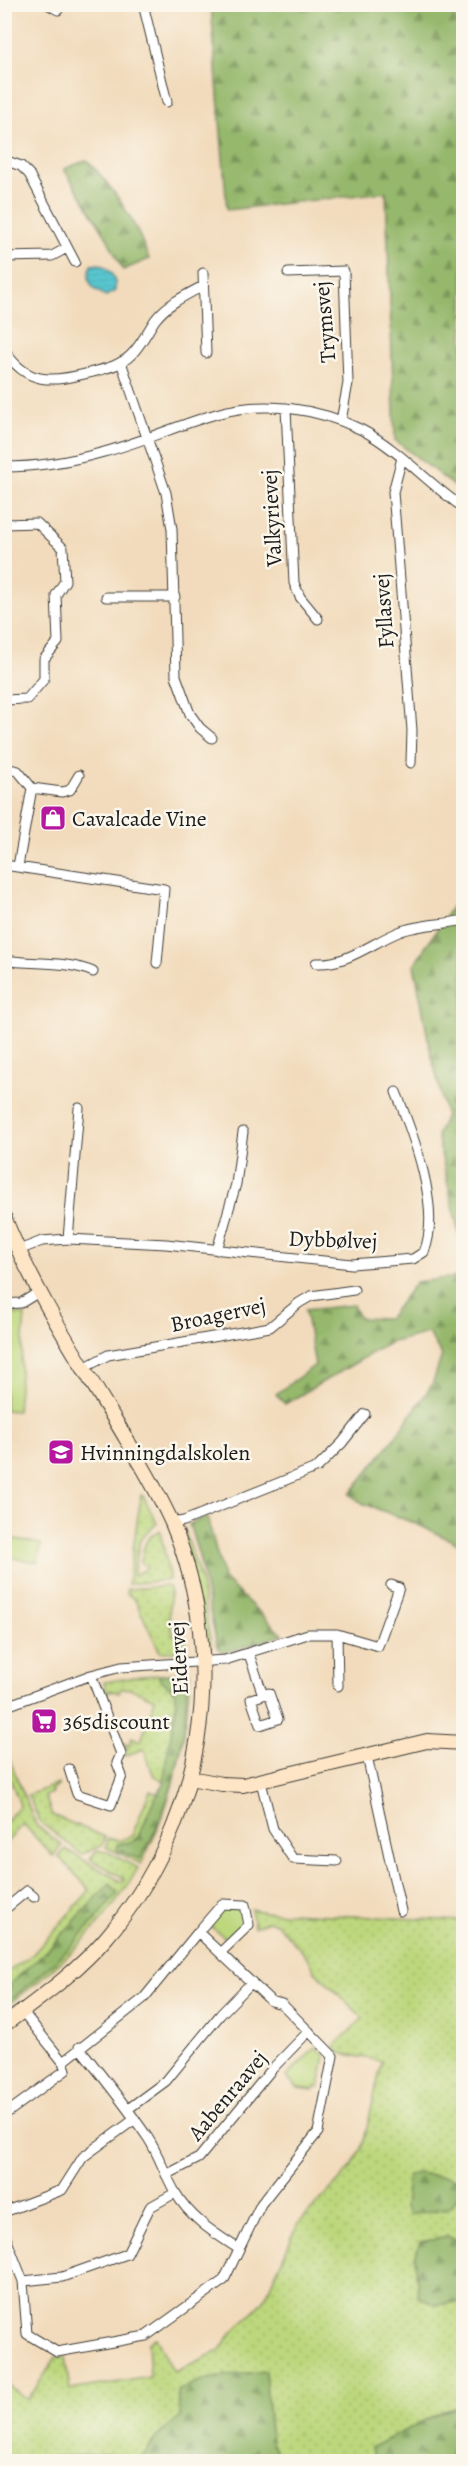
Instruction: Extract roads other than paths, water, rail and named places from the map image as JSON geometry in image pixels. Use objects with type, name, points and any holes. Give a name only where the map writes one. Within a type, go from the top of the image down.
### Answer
[{"type":"street","points":[[47,4],[58,10]]},
{"type":"street","points":[[143,4],[167,102]]},
{"type":"street","points":[[4,160],[21,166],[29,174],[75,262]]},
{"type":"street","points":[[4,257],[41,258],[52,256],[68,248]]},
{"type":"street","name":"Trymsvej","points":[[288,273],[344,271],[348,383],[341,421]]},
{"type":"street","points":[[203,273],[206,353]]},
{"type":"street","points":[[4,349],[21,369],[32,376],[47,380],[62,380],[106,369],[131,355],[155,320],[168,307],[203,286]]},
{"type":"street","points":[[121,362],[166,493],[171,520],[176,676],[190,714],[200,728],[213,738]]},
{"type":"street","points":[[4,468],[61,462],[104,452],[218,413],[250,408],[286,408],[313,412],[341,421],[381,441],[464,508]]},
{"type":"street","name":"Valkyrievej","points":[[286,408],[294,583],[300,597],[318,618]]},
{"type":"street","name":"Fyllasvej","points":[[402,458],[393,492],[412,730],[411,763]]},
{"type":"street","points":[[4,524],[37,523],[63,548],[65,581],[56,595],[58,642],[44,658],[44,679],[27,699],[4,700]]},
{"type":"street","points":[[106,597],[175,597]]},
{"type":"street","points":[[4,768],[18,771],[32,788],[62,792],[70,790],[79,775]]},
{"type":"street","points":[[18,866],[32,788]]},
{"type":"street","points":[[4,864],[164,889],[157,963]]},
{"type":"street","points":[[316,963],[328,964],[344,959],[400,932],[464,920]]},
{"type":"street","points":[[4,960],[28,964],[47,963],[93,972]]},
{"type":"street","name":"Dybbølvej","points":[[19,1250],[42,1241],[68,1239],[166,1244],[352,1263],[413,1259],[424,1252],[431,1224],[424,1180],[410,1125],[396,1092]]},
{"type":"street","points":[[68,1239],[79,1108]]},
{"type":"street","points":[[217,1250],[236,1184],[243,1132]]},
{"type":"street","name":"Eidervej","points":[[4,1217],[39,1292],[139,1460],[172,1523],[194,1592],[203,1661],[201,1718],[190,1778],[171,1835],[152,1872],[129,1909],[88,1958],[59,1984],[4,2025]]},
{"type":"street","name":"Broagervej","points":[[84,1368],[108,1355],[270,1327],[311,1296],[354,1290]]},
{"type":"street","points":[[4,1304],[21,1303],[39,1292]]},
{"type":"street","points":[[172,1523],[184,1521],[318,1467],[342,1443],[365,1414]]},
{"type":"street","points":[[4,1707],[91,1675],[142,1664],[225,1660],[308,1634],[337,1634],[378,1646],[399,1588],[391,1585]]},
{"type":"street","points":[[337,1634],[338,1686]]},
{"type":"street","points":[[249,1653],[263,1695]]},
{"type":"street","points":[[69,1769],[77,1794],[111,1805],[122,1776],[117,1763],[121,1754],[91,1675]]},
{"type":"street","points":[[190,1778],[243,1785],[428,1741],[464,1743]]},
{"type":"street","points":[[367,1756],[401,1911]]},
{"type":"street","points":[[261,1782],[273,1829],[293,1859],[337,1861]]},
{"type":"street","points":[[4,1910],[27,1891],[34,1897]]},
{"type":"street","points":[[63,2062],[79,2047],[144,1998],[222,1904],[245,1905],[249,1925],[221,1952]]},
{"type":"street","points":[[4,2234],[22,2281],[27,2334],[57,2352],[146,2336],[224,2280],[261,2204],[318,2132],[333,2056],[282,2004],[271,2001],[198,1932]]},
{"type":"street","points":[[128,2109],[166,2081],[220,2015],[252,1982]]},
{"type":"street","points":[[4,2115],[66,2070],[63,2062],[23,2012]]},
{"type":"street","name":"Aabenraavej","points":[[166,2175],[199,2158],[272,2069],[309,2031]]},
{"type":"street","points":[[79,2047],[151,2142],[175,2193],[208,2229],[239,2249]]},
{"type":"street","points":[[4,2212],[62,2190],[83,2157],[135,2119]]},
{"type":"street","points":[[22,2281],[62,2277],[127,2254],[150,2207],[175,2193]]},
{"type":"water","points":[[100,264],[110,272],[115,282],[115,291],[106,296],[96,290],[89,280],[91,265]]},
{"type":"place","name":"Cavalcade Vine","points":[[53,818]]},
{"type":"place","name":"Hvinningdalskolen","points":[[61,1452]]},
{"type":"place","name":"365discount","points":[[44,1721]]}]
